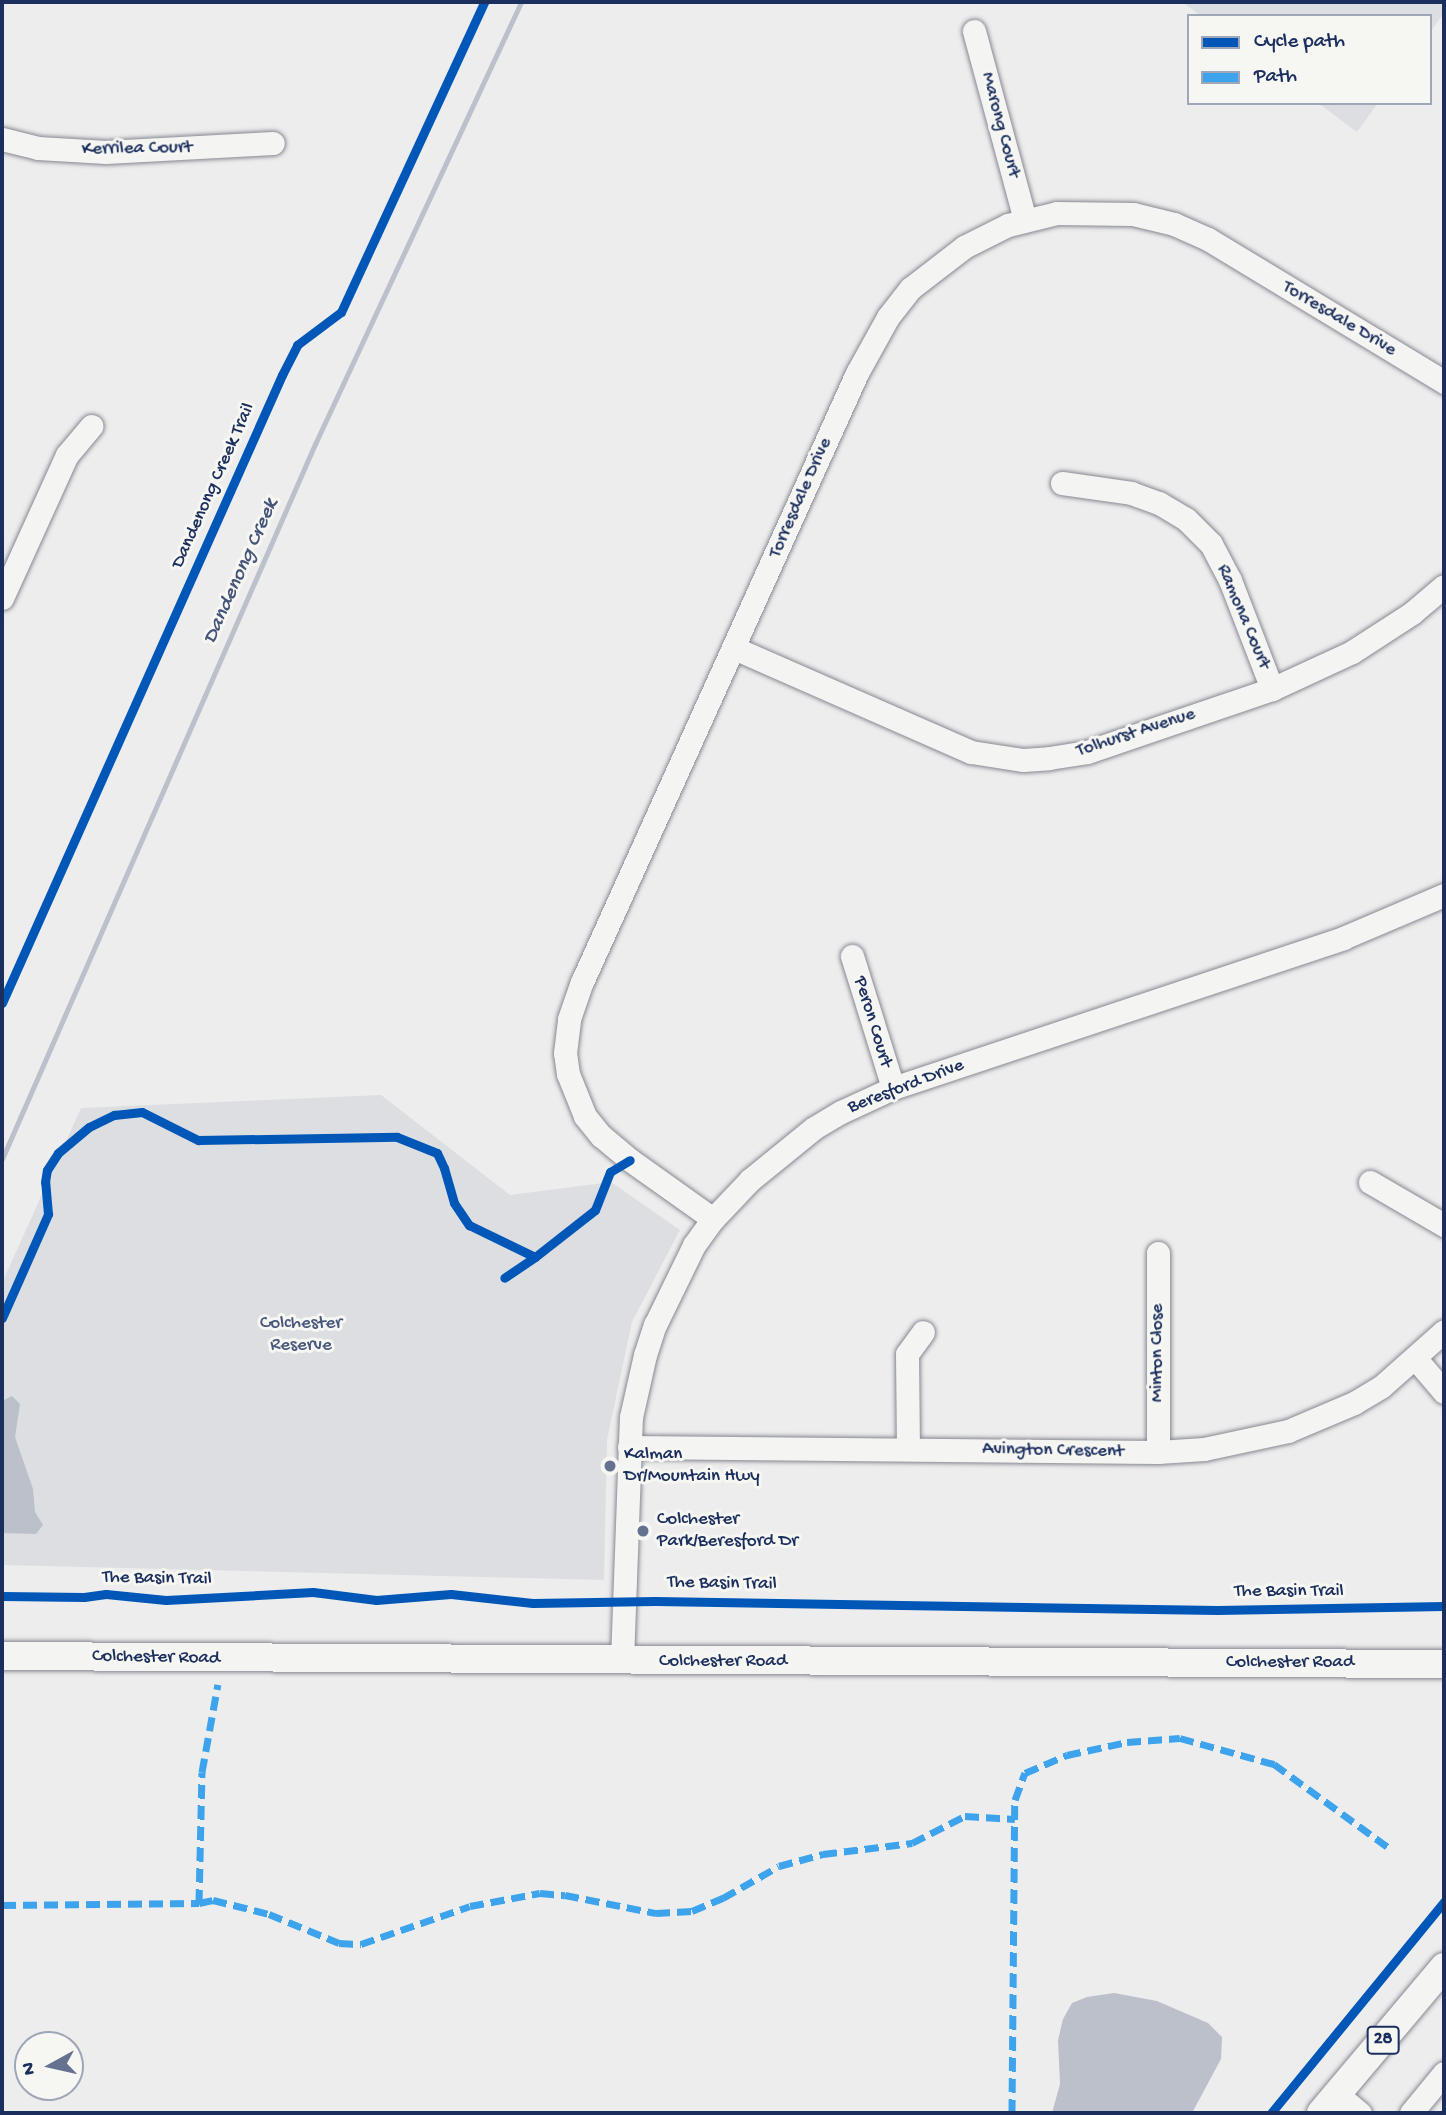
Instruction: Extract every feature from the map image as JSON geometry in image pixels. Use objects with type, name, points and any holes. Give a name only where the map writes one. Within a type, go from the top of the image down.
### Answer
[{"type":"main road","name":"Colchester Road","points":[[2,1656],[1444,1664]]},
{"type":"main road","name":"28","points":[[1329,2104],[1444,1967]]},
{"type":"street","name":"Marong Court","points":[[974,31],[1025,220]]},
{"type":"street","name":"Kerrilea Court","points":[[2,139],[38,148],[106,152],[273,143]]},
{"type":"street","name":"Torresdale Drive","points":[[713,1219],[601,1136],[585,1116],[574,1095],[565,1054],[569,1019],[578,992],[857,373],[888,317],[911,288],[938,264],[991,232],[1025,220],[1058,213],[1090,211],[1133,214],[1174,224],[1208,239],[1444,382]]},
{"type":"street","points":[[2,598],[67,455],[91,426]]},
{"type":"street","name":"Ramona Court","points":[[1062,483],[1131,493],[1159,503],[1186,519],[1211,544],[1230,580],[1272,689]]},
{"type":"street","name":"Tolhurst Avenue","points":[[734,648],[971,752],[1023,760],[1087,752],[1272,689],[1352,652],[1412,613],[1444,586]]},
{"type":"street","name":"Beresford Drive","points":[[622,1661],[631,1417],[655,1325],[694,1245],[713,1219],[788,1147],[841,1112],[893,1088],[1343,938],[1444,895]]},
{"type":"street","name":"Peron Court","points":[[852,956],[893,1088]]},
{"type":"street","points":[[1370,1182],[1444,1225]]},
{"type":"street","name":"Minton Close","points":[[1158,1253],[1158,1452]]},
{"type":"street","name":"Avington Crescent","points":[[629,1447],[1158,1452],[1203,1449],[1288,1431],[1354,1403],[1381,1387],[1416,1359],[1444,1331]]},
{"type":"street","points":[[908,1449],[908,1354],[923,1332]]},
{"type":"street","points":[[1416,1359],[1444,1392]]},
{"type":"street","points":[[1411,2113],[1444,2073]]},
{"type":"street","points":[[1329,2104],[1360,2113]]},
{"type":"green space","points":[[1182,2],[1444,2],[1444,13],[1432,29],[1432,14],[1198,14]]},
{"type":"green space","points":[[1321,105],[1377,105],[1357,132]]},
{"type":"green space","name":"Colchester Reserve","points":[[381,1095],[510,1195],[611,1182],[680,1230],[632,1322],[607,1440],[604,1580],[2,1565],[2,1283],[81,1108]]},
{"type":"shaded area","points":[[12,1396],[20,1404],[15,1437],[33,1489],[35,1512],[43,1525],[36,1534],[2,1533],[2,1401]]},
{"type":"shaded area","points":[[1114,1993],[1157,2001],[1208,2023],[1222,2037],[1221,2059],[1192,2113],[1052,2113],[1060,2084],[1058,2040],[1063,2019],[1072,2003],[1087,1997]]},
{"type":"waterway","name":"Dandenong Creek","points":[[2,1159],[315,444],[521,2]]},
{"type":"marked path","points":[[2,1905],[199,1903],[202,1772],[218,1684]]},
{"type":"marked path","points":[[1012,2113],[1015,1800],[1025,1773],[1067,1755],[1127,1742],[1180,1738],[1274,1764],[1388,1847]]},
{"type":"marked path","points":[[199,1903],[213,1900],[269,1914],[339,1943],[361,1944],[470,1906],[540,1893],[565,1895],[656,1913],[692,1911],[723,1898],[779,1866],[823,1854],[912,1843],[965,1816],[1015,1819]]},
{"type":"cycle path","name":"Dandenong Creek Trail","points":[[2,1003],[282,375],[297,345],[341,312],[484,2]]},
{"type":"cycle path","points":[[2,1318],[48,1214],[45,1182],[47,1170],[58,1153],[89,1127],[114,1115],[142,1112],[198,1140],[397,1137],[437,1153],[454,1203],[469,1225],[535,1257],[504,1278]]},
{"type":"cycle path","points":[[535,1257],[595,1210],[610,1172],[630,1160]]},
{"type":"cycle path","name":"The Basin Trail","points":[[2,1596],[84,1597],[106,1594],[166,1600],[313,1592],[376,1600],[451,1594],[533,1603],[655,1601],[1217,1610],[1444,1606]]},
{"type":"cycle path","points":[[1271,2113],[1444,1902]]},
{"type":"place","name":"Kalman Dr/Mountain Hwy","points":[[610,1466]]},
{"type":"place","name":"Colchester Park/Beresford Dr","points":[[643,1531]]}]
